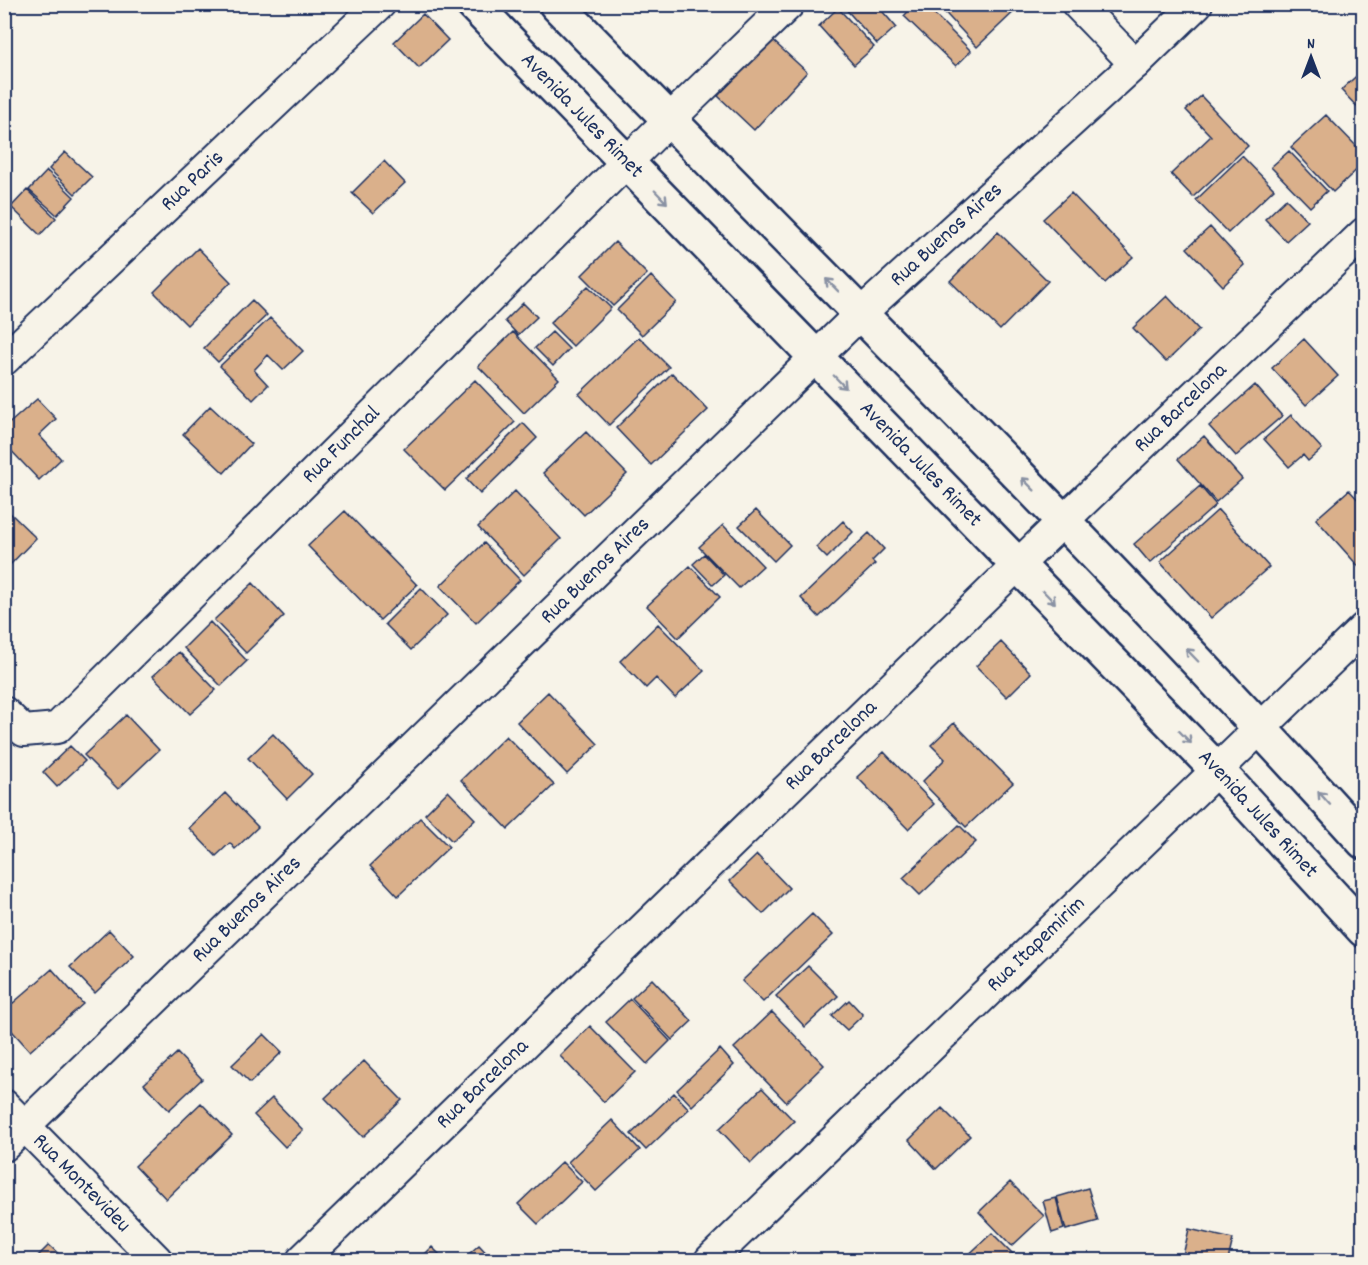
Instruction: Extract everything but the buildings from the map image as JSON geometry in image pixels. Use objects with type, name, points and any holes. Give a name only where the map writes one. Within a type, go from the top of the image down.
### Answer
[{"type":"main road","name":"Avenida Jules Rimet","points":[[473,4],[1217,770],[1364,930]]},
{"type":"main road","points":[[556,4],[1064,520],[1260,727],[1364,842]]},
{"type":"street","name":"Rua Paris","points":[[4,360],[380,4]]},
{"type":"street","name":"Rua Funchal","points":[[4,712],[24,731],[57,728],[669,120],[789,4]]},
{"type":"street","points":[[1077,4],[1135,64]]},
{"type":"street","name":"Rua Buenos Aires","points":[[15,1136],[860,314],[1135,64],[1197,4]]},
{"type":"street","name":"Rua Barcelona","points":[[302,1260],[1064,520],[1364,233]]},
{"type":"street","name":"Rua Itapemirim","points":[[710,1260],[1364,628]]},
{"type":"street","name":"Rua Montevideu","points":[[4,1105],[15,1136],[157,1260]]}]
